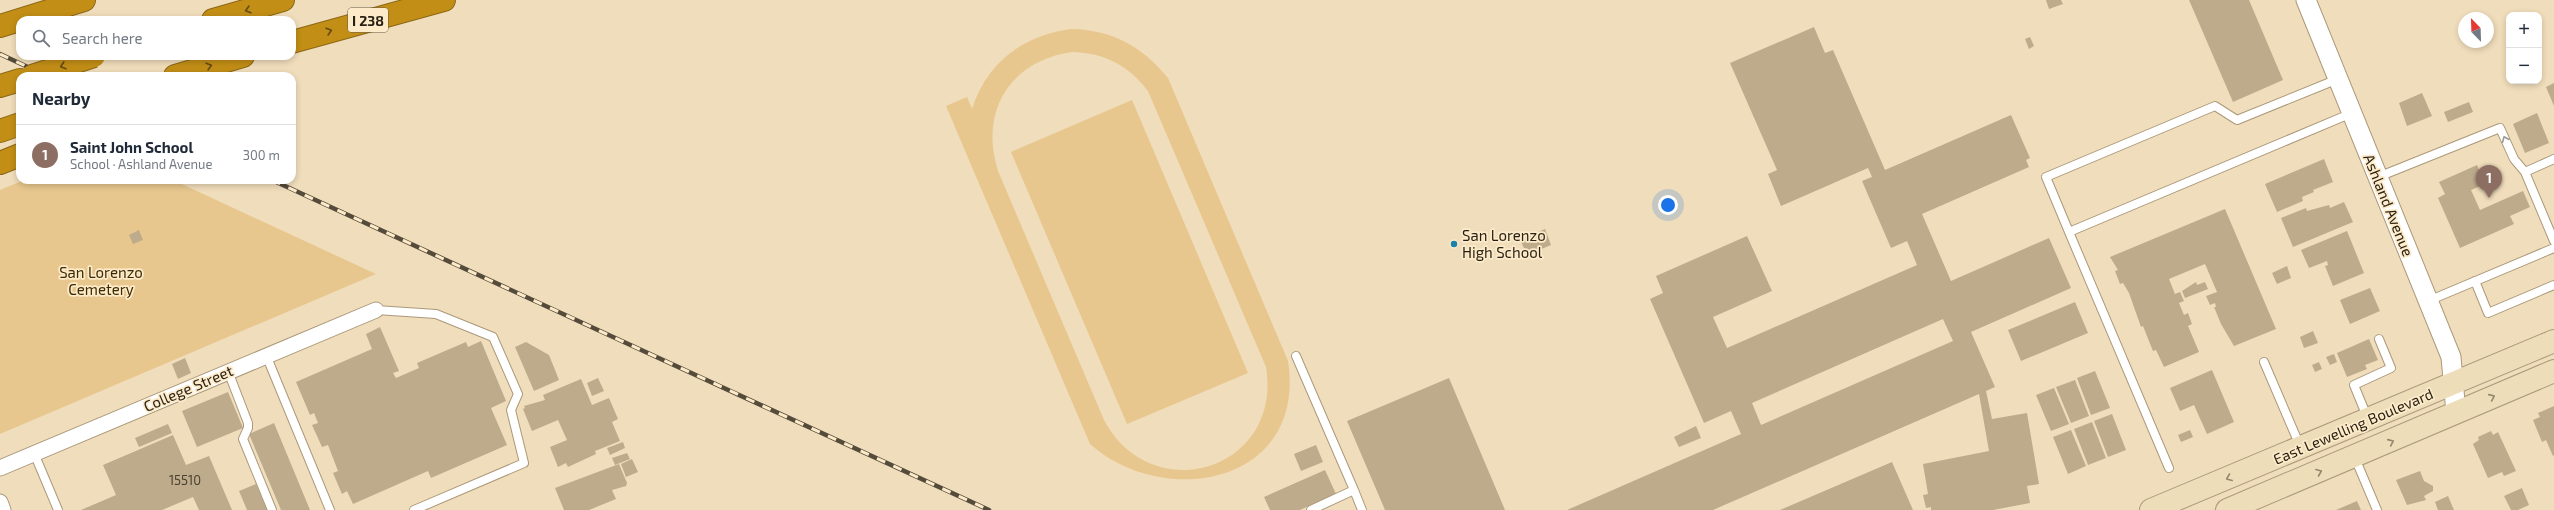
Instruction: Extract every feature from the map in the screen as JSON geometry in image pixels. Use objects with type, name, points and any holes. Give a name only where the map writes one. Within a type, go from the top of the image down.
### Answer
[{"type":"highway","points":[[32,16],[84,0]]},
{"type":"highway","points":[[227,16],[283,0]]},
{"type":"highway","name":"I 238","points":[[296,41],[444,0]]},
{"type":"highway","points":[[0,26],[16,21]]},
{"type":"highway","points":[[44,72],[82,60]]},
{"type":"highway","points":[[189,72],[229,60]]},
{"type":"highway","points":[[0,86],[16,81]]},
{"type":"highway","points":[[0,131],[16,125]]},
{"type":"highway","points":[[0,163],[16,157]]},
{"type":"main road","name":"East Lewelling Boulevard","points":[[2152,510],[2554,341]]},
{"type":"main road","name":"East Lewelling Boulevard","points":[[2227,510],[2355,458],[2554,371]]},
{"type":"street","name":"Ashland Avenue","points":[[2306,0],[2452,361],[2456,413]]},
{"type":"street","name":"College Street","points":[[0,468],[376,310]]},
{"type":"street","points":[[0,502],[3,510]]},
{"type":"lane","points":[[2169,468],[2046,177],[2215,106],[2237,120],[2338,78]]},
{"type":"lane","points":[[2069,232],[2352,113]]},
{"type":"lane","points":[[2378,177],[2500,128],[2514,159],[2525,172],[2554,241]]},
{"type":"lane","points":[[2525,172],[2554,160]]},
{"type":"lane","points":[[2428,301],[2554,248]]},
{"type":"lane","points":[[2475,281],[2488,313],[2554,286]]},
{"type":"lane","points":[[376,310],[436,314],[494,337],[518,394],[510,410],[524,463],[434,506],[414,510]]},
{"type":"lane","points":[[2368,420],[2354,385],[2391,368],[2379,339]]},
{"type":"lane","points":[[266,355],[330,510]]},
{"type":"lane","points":[[1296,356],[1362,510]]},
{"type":"lane","points":[[2264,362],[2302,448]]},
{"type":"lane","points":[[228,371],[248,424],[243,439],[272,510]]},
{"type":"lane","points":[[34,453],[58,510]]},
{"type":"lane","points":[[2355,458],[2377,510]]},
{"type":"lane","points":[[1312,510],[1354,490]]},
{"type":"green space","points":[[1071,29],[1086,30],[1113,37],[1125,42],[1148,57],[1168,78],[1288,361],[1288,403],[1275,435],[1253,459],[1224,473],[1190,479],[1155,476],[1121,464],[1090,444],[946,106],[967,97],[972,109],[987,78],[998,65],[1023,45],[1038,37]],"holes":[[[1072,52],[1105,58],[1124,67],[1148,91],[1266,367],[1266,403],[1255,431],[1235,453],[1209,466],[1181,470],[1152,464],[1125,448],[1104,420],[998,171],[993,149],[993,128],[997,109],[1005,92],[1016,78],[1032,66],[1050,57]]]},
{"type":"green space","points":[[1132,100],[1248,373],[1127,424],[1011,152]]},
{"type":"green space","name":"San Lorenzo Cemetery","points":[[16,183],[182,184],[376,274],[0,434],[0,190]]},
{"type":"building","points":[[2046,0],[2061,0],[2063,4],[2049,9]]},
{"type":"building","points":[[2189,0],[2249,0],[2283,80],[2233,102]]},
{"type":"building","points":[[1814,27],[1825,53],[1833,50],[1885,170],[2011,115],[2030,158],[2026,160],[2029,167],[1922,214],[1951,281],[2049,238],[2071,288],[1971,332],[1995,387],[1986,391],[1992,419],[2027,413],[2039,484],[2027,486],[2030,503],[1993,510],[1931,510],[1931,507],[1926,508],[1923,495],[1928,494],[1923,464],[1989,451],[1979,394],[1713,510],[1567,510],[1741,434],[1731,411],[1704,423],[1650,299],[1663,293],[1656,276],[1747,236],[1772,291],[1713,317],[1727,348],[1917,265],[1907,241],[1891,248],[1862,181],[1872,177],[1868,168],[1781,206],[1768,174],[1777,170],[1730,63]],"holes":[[[1943,319],[1953,341],[1761,425],[1752,403]]]},
{"type":"building","points":[[2030,37],[2034,46],[2029,49],[2025,39]]},
{"type":"building","points":[[2554,83],[2554,106],[2546,87]]},
{"type":"building","points":[[2422,93],[2432,116],[2407,126],[2399,103]]},
{"type":"building","points":[[2469,102],[2473,112],[2448,122],[2444,112]]},
{"type":"building","points":[[2537,113],[2549,143],[2525,153],[2513,124]]},
{"type":"building","points":[[2324,159],[2333,182],[2313,190],[2314,192],[2302,197],[2303,201],[2277,212],[2265,184]]},
{"type":"building","points":[[2477,165],[2485,184],[2471,190],[2480,210],[2523,191],[2530,207],[2510,216],[2514,224],[2460,248],[2438,198],[2445,194],[2439,182]]},
{"type":"building","points":[[2344,202],[2353,222],[2293,247],[2281,218],[2306,208],[2307,211],[2329,205],[2330,208]]},
{"type":"building","points":[[2225,209],[2276,329],[2234,346],[2221,324],[2214,307],[2216,307],[2215,303],[2210,305],[2206,296],[2217,292],[2205,264],[2169,279],[2175,294],[2180,292],[2184,301],[2179,303],[2184,315],[2188,313],[2192,324],[2188,326],[2199,352],[2164,367],[2156,350],[2153,351],[2143,326],[2141,327],[2129,293],[2123,283],[2120,284],[2115,271],[2118,270],[2110,257]]},
{"type":"building","points":[[1545,229],[1551,245],[1527,255],[1519,237],[1525,234],[1527,237]]},
{"type":"building","points":[[139,230],[143,240],[133,244],[129,235]]},
{"type":"building","points":[[2347,231],[2364,273],[2333,286],[2325,266],[2328,265],[2327,261],[2309,268],[2301,250]]},
{"type":"building","points":[[2287,266],[2291,278],[2277,284],[2272,273]]},
{"type":"building","points":[[2196,282],[2197,285],[2205,282],[2208,289],[2185,298],[2182,291]]},
{"type":"building","points":[[2370,288],[2380,311],[2350,324],[2340,300]]},
{"type":"building","points":[[2075,302],[2088,333],[2021,361],[2008,330]]},
{"type":"building","points":[[380,327],[399,371],[393,373],[396,378],[419,368],[417,363],[466,342],[468,347],[481,341],[506,401],[491,408],[507,445],[431,478],[428,471],[353,504],[347,491],[342,494],[333,473],[338,471],[328,445],[322,447],[312,425],[318,423],[314,413],[310,415],[296,382],[372,349],[366,334]]},
{"type":"building","points":[[2313,331],[2318,343],[2304,348],[2300,337]]},
{"type":"building","points":[[2369,339],[2378,360],[2365,365],[2367,369],[2347,377],[2337,353]]},
{"type":"building","points":[[526,342],[549,355],[559,380],[534,391],[515,347]]},
{"type":"building","points":[[2334,354],[2337,362],[2330,365],[2326,357]]},
{"type":"building","points":[[185,358],[191,373],[178,379],[172,364]]},
{"type":"building","points":[[2319,362],[2322,369],[2315,372],[2312,365]]},
{"type":"building","points":[[2212,370],[2234,422],[2207,434],[2194,405],[2180,411],[2170,388]]},
{"type":"building","points":[[2095,371],[2110,408],[2091,415],[2077,378]]},
{"type":"building","points":[[598,378],[604,391],[592,396],[587,383]]},
{"type":"building","points":[[1449,378],[1505,510],[1385,510],[1347,421]]},
{"type":"building","points":[[581,379],[592,405],[609,398],[618,419],[612,422],[620,441],[595,451],[596,454],[568,467],[566,463],[558,467],[550,447],[567,440],[558,420],[532,431],[523,409],[525,408],[524,406],[545,400],[543,395]]},
{"type":"building","points":[[2075,380],[2089,416],[2071,423],[2056,387]]},
{"type":"building","points":[[2054,388],[2069,424],[2051,431],[2036,395]]},
{"type":"building","points":[[228,392],[243,428],[197,447],[182,411]]},
{"type":"building","points":[[2554,406],[2553,456],[2546,440],[2542,442],[2533,420],[2540,417],[2538,413]]},
{"type":"building","points":[[2112,414],[2126,450],[2108,457],[2094,421]]},
{"type":"building","points":[[2092,422],[2106,458],[2088,465],[2074,429]]},
{"type":"building","points":[[274,423],[310,510],[281,510],[249,434]]},
{"type":"building","points":[[168,424],[172,433],[139,447],[135,438]]},
{"type":"building","points":[[1696,426],[1701,438],[1679,447],[1674,437]]},
{"type":"building","points":[[2071,430],[2086,466],[2068,474],[2053,437]]},
{"type":"building","points":[[2190,430],[2193,437],[2181,442],[2178,435]]},
{"type":"building","points":[[2491,431],[2493,435],[2498,432],[2516,471],[2504,476],[2502,472],[2488,478],[2473,444],[2479,440],[2478,437]]},
{"type":"building","points":[[173,435],[186,465],[209,456],[232,510],[199,510],[193,497],[162,510],[81,510],[116,495],[103,465]]},
{"type":"building","points":[[623,442],[625,448],[610,455],[607,448]]},
{"type":"building","points":[[1316,445],[1323,462],[1301,471],[1294,454]]},
{"type":"building","points":[[627,453],[630,459],[615,465],[612,458]]},
{"type":"building","points":[[632,459],[638,472],[626,477],[621,464]]},
{"type":"building","points":[[1892,462],[1913,510],[1780,510]]},
{"type":"building","points":[[619,464],[627,483],[626,486],[612,490],[616,499],[589,510],[564,510],[555,488]]},
{"type":"building","points":[[1325,470],[1336,494],[1300,510],[1270,510],[1264,497]]},
{"type":"building","points":[[2420,471],[2424,481],[2433,486],[2433,491],[2424,496],[2426,500],[2407,505],[2396,480]]},
{"type":"building","points":[[256,484],[267,510],[247,510],[239,491]]},
{"type":"building","points":[[2522,488],[2529,505],[2518,510],[2511,510],[2504,496]]},
{"type":"building","points":[[2448,496],[2454,510],[2438,510],[2435,502]]},
{"type":"building","points":[[2357,501],[2361,510],[2336,510]]},
{"type":"railway","points":[[0,54],[38,72]]},
{"type":"railway","points":[[281,184],[989,510]]},
{"type":"place","name":"Saint John School","points":[[2489,198]]},
{"type":"place","name":"San Lorenzo High School","points":[[1454,244]]}]
